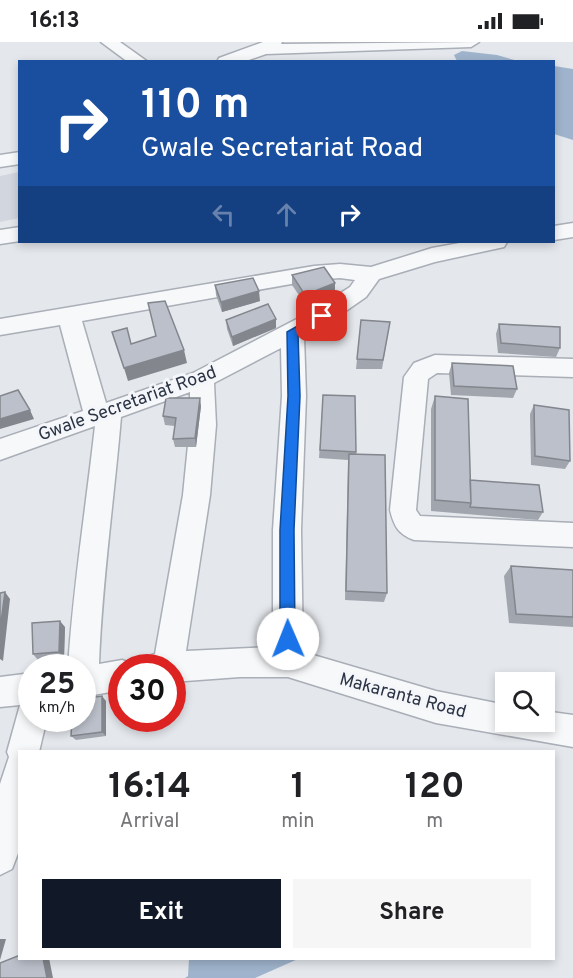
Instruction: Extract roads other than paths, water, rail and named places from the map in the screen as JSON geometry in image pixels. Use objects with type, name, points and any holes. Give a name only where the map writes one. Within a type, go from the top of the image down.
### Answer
[{"type":"street","points":[[109,42],[137,60]]},
{"type":"street","points":[[230,60],[269,45],[348,54],[418,44],[471,42]]},
{"type":"street","points":[[418,44],[425,60]]},
{"type":"street","points":[[0,161],[18,158]]},
{"type":"street","points":[[555,233],[573,230]]},
{"type":"street","points":[[0,237],[18,234]]},
{"type":"street","points":[[415,243],[423,252],[432,255]]},
{"type":"street","points":[[0,327],[314,273],[340,270],[371,274],[432,255],[487,243]]},
{"type":"street","name":"Gwale Secretariat Road","points":[[0,450],[201,379],[292,332],[358,292],[371,274]]},
{"type":"street","points":[[69,315],[103,414],[98,526],[87,600],[84,654]]},
{"type":"street","points":[[288,662],[287,530],[294,396],[292,332]]},
{"type":"street","points":[[573,368],[435,364],[422,369],[416,377],[403,510],[406,521],[414,528],[573,535]]},
{"type":"street","points":[[166,654],[186,575],[205,400],[201,379]]},
{"type":"street","name":"Makaranta Road","points":[[186,665],[288,662],[436,707],[495,719]]},
{"type":"street","points":[[0,692],[18,690]]},
{"type":"street","points":[[555,728],[573,731]]},
{"type":"street","points":[[23,750],[28,732]]},
{"type":"street","points":[[0,857],[18,778]]},
{"type":"water","points":[[462,51],[497,55],[514,60],[456,60],[454,55]]},
{"type":"water","points":[[555,66],[573,69],[573,140],[555,134]]},
{"type":"water","points":[[189,960],[296,960],[255,978],[185,978],[188,976]]}]
